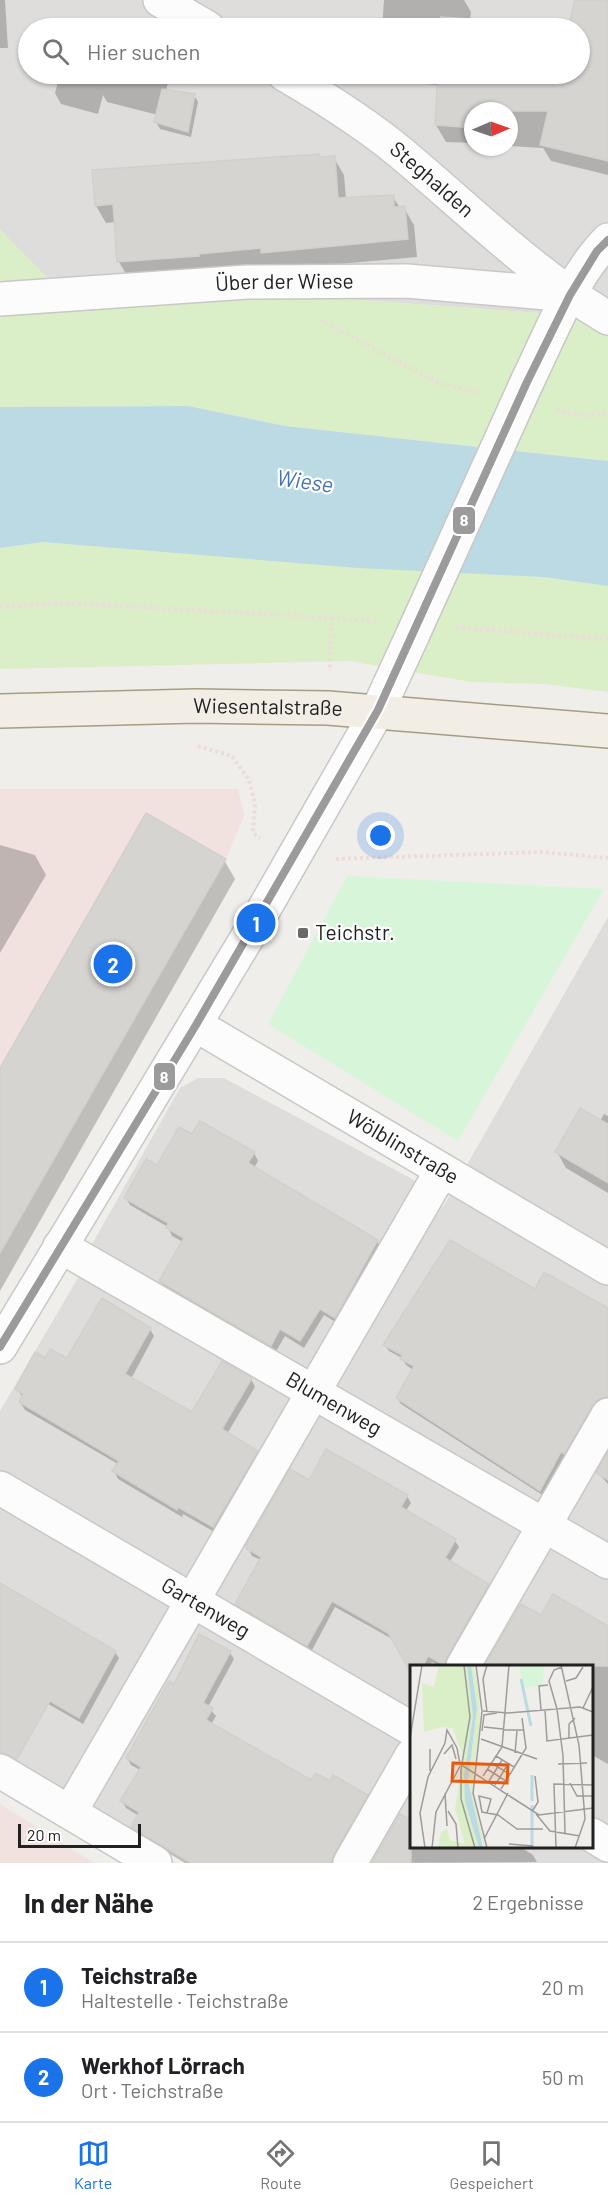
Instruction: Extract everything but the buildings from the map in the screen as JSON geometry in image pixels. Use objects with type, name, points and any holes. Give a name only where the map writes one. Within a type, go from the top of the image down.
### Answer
[{"type":"main road","name":"Wiesentalstraße","points":[[0,711],[196,706],[328,708],[378,710],[608,731]]},
{"type":"street","points":[[160,0],[191,18]]},
{"type":"street","name":"Steghalden","points":[[301,84],[329,100],[399,151],[570,295],[608,318]]},
{"type":"street","points":[[0,1347],[196,1025],[378,710],[401,628],[570,295],[597,251],[608,240]]},
{"type":"street","name":"Über der Wiese","points":[[0,299],[247,282],[384,281],[570,295]]},
{"type":"street","name":"Wölblinstraße","points":[[196,1025],[608,1268]]},
{"type":"street","points":[[70,1812],[442,1170]]},
{"type":"street","name":"Blumenweg","points":[[60,1246],[608,1562]]},
{"type":"street","points":[[464,1665],[546,1527],[608,1416]]},
{"type":"street","name":"Gartenweg","points":[[0,1488],[410,1728]]},
{"type":"street","points":[[350,1863],[410,1757]]},
{"type":"street","points":[[0,1771],[155,1863]]},
{"type":"street","points":[[593,1836],[608,1845]]},
{"type":"path","points":[[308,314],[441,384],[485,394]]},
{"type":"path","points":[[552,409],[586,416],[608,413]]},
{"type":"path","points":[[0,607],[64,603],[331,618],[401,628]]},
{"type":"path","points":[[328,708],[331,618]]},
{"type":"path","points":[[447,627],[608,639]]},
{"type":"path","points":[[293,860],[543,852],[608,858]]},
{"type":"shaded area","points":[[0,0],[608,0],[608,318],[46,277],[0,230]]},
{"type":"shaded area","points":[[0,789],[238,789],[244,815],[226,859],[0,1253]]},
{"type":"shaded area","points":[[608,917],[608,1863],[190,1863],[0,1753],[0,1411],[79,1276],[91,1246],[180,1088],[198,1078],[224,1078],[412,1179],[443,1207]]},
{"type":"shaded area","points":[[0,1804],[94,1863],[0,1863]]},
{"type":"green space","points":[[0,230],[47,277],[608,318],[608,461],[285,426],[188,406],[0,407]]},
{"type":"green space","points":[[43,542],[543,577],[608,586],[608,692],[545,684],[472,682],[349,661],[0,669],[0,548]]},
{"type":"green space","points":[[347,876],[604,889],[458,1141],[268,1024]]},
{"type":"water","name":"Wiese","points":[[188,406],[285,426],[608,461],[608,586],[543,577],[358,568],[43,542],[0,548],[0,407]]},
{"type":"transit line","name":"8","points":[[0,1347],[196,1025],[378,710],[527,382],[570,295],[597,251],[608,240]]},
{"type":"place","name":"Teichstraße","points":[[256,923]]},
{"type":"place","name":"Teichstr.","points":[[303,933]]},
{"type":"place","name":"Werkhof Lörrach","points":[[113,964]]}]
